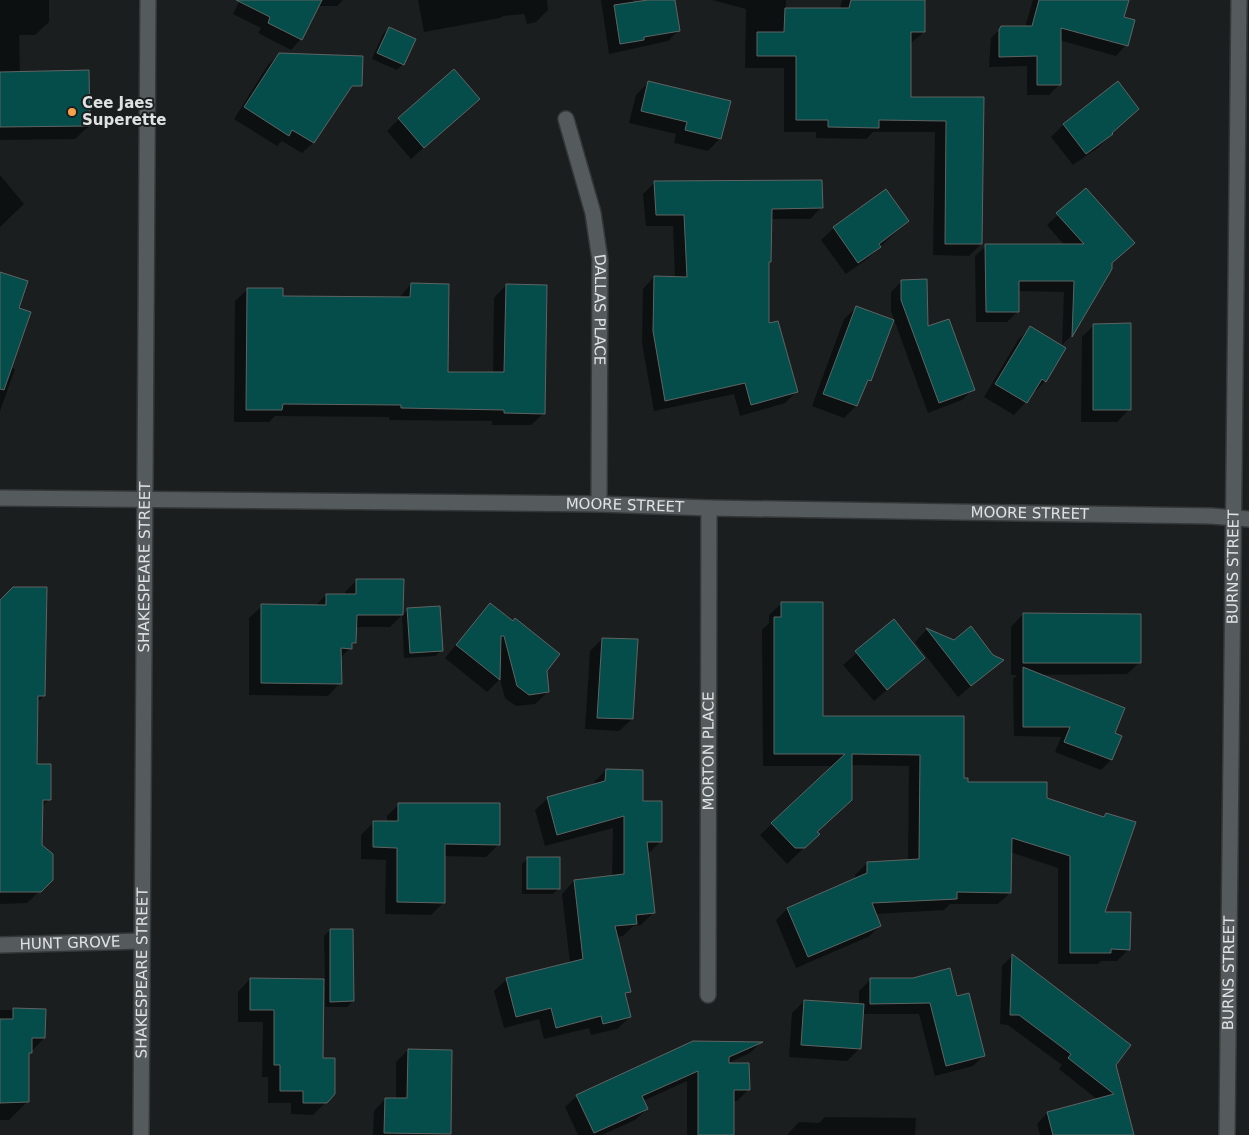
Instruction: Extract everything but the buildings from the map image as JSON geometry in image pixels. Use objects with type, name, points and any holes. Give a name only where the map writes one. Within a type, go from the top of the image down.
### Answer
[{"type":"street","name":"SHAKESPEARE STREET","points":[[140,1135],[148,0]]},
{"type":"street","name":"BURNS STREET","points":[[1227,1135],[1241,519],[1239,0]]},
{"type":"street","name":"DALLAS PLACE","points":[[566,119],[593,213],[600,260],[599,504]]},
{"type":"street","name":"MOORE STREET","points":[[0,498],[599,504],[709,508],[1211,516],[1241,519]]},
{"type":"street","name":"MORTON PLACE","points":[[708,995],[709,508]]},
{"type":"street","name":"HUNT GROVE","points":[[0,945],[141,941]]},
{"type":"place","name":"Cee Jaes Superette","points":[[72,112]]}]
